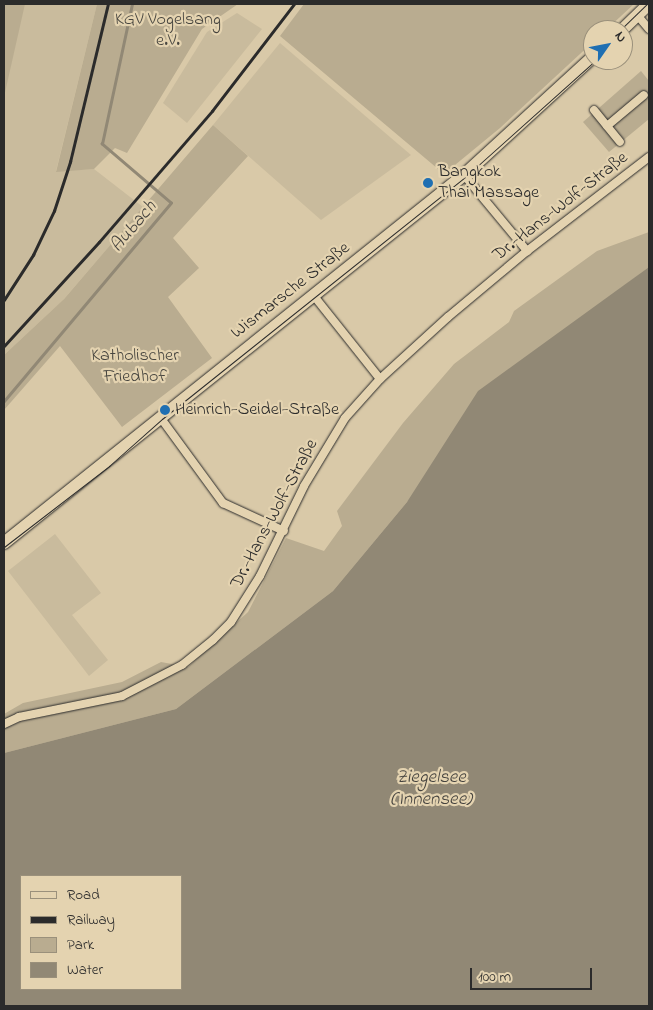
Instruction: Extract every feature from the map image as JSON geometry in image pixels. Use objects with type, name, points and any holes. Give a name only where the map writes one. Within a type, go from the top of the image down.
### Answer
[{"type":"main road","points":[[633,20],[649,4]]},
{"type":"main road","name":"Wismarsche Straße","points":[[4,543],[107,463],[160,417],[464,175],[583,66]]},
{"type":"street","points":[[638,16],[649,29]]},
{"type":"street","points":[[607,126],[644,95]]},
{"type":"street","points":[[594,110],[620,142]]},
{"type":"street","name":"Dr.-Hans-Wolf-Straße","points":[[4,724],[19,717],[122,696],[182,664],[213,640],[231,622],[260,576],[284,531],[304,486],[345,418],[380,379],[448,317],[527,251],[649,157]]},
{"type":"street","points":[[464,175],[527,251]]},
{"type":"street","points":[[314,296],[380,379]]},
{"type":"street","points":[[160,417],[223,504],[284,531]]},
{"type":"shaded area","points":[[4,4],[97,4],[56,171],[94,169],[143,207],[63,300],[4,355]]},
{"type":"shaded area","points":[[237,13],[262,29],[187,123],[163,103],[207,32]]},
{"type":"shaded area","points":[[280,43],[411,155],[321,220],[213,125]]},
{"type":"shaded area","points":[[55,534],[101,593],[72,615],[108,660],[89,676],[8,571]]},
{"type":"green space","points":[[4,4],[25,4],[4,97]]},
{"type":"green space","name":"KGV Vogelsang e.V.","points":[[97,4],[238,4],[202,29],[127,153],[115,148],[94,169],[56,172]]},
{"type":"green space","points":[[304,4],[634,4],[617,20],[583,20],[583,51],[500,128],[444,174],[280,36]]},
{"type":"green space","points":[[641,71],[649,81],[649,119],[609,152],[583,122]]},
{"type":"green space","name":"Katholischer Friedhof","points":[[213,125],[248,156],[173,238],[199,268],[168,297],[212,358],[122,427],[60,346],[4,410],[4,355],[64,299]]},
{"type":"green space","points":[[649,232],[649,267],[581,318],[407,502],[333,591],[176,709],[4,753],[4,714],[23,703],[122,682],[161,662],[188,667],[248,612],[286,538],[324,551],[342,526],[337,511],[403,423],[454,364],[509,322],[514,311],[597,251]]},
{"type":"water","name":"Ziegelsee (Innensee)","points":[[649,267],[649,1006],[4,1006],[4,753],[176,709],[333,591],[407,502],[478,391]]},
{"type":"waterway","name":"Aubach","points":[[4,401],[171,203],[102,144],[132,4]]},
{"type":"tram line","points":[[630,20],[647,4]]},
{"type":"tram line","points":[[4,547],[109,466],[162,419],[465,177],[585,70]]},
{"type":"railway","points":[[4,300],[33,255],[54,211],[70,162],[108,4]]},
{"type":"railway","points":[[4,346],[99,242],[212,111],[294,4]]},
{"type":"place","name":"Bangkok Thai Massage","points":[[428,183]]},
{"type":"place","name":"Heinrich-Seidel-Straße","points":[[165,410]]}]
